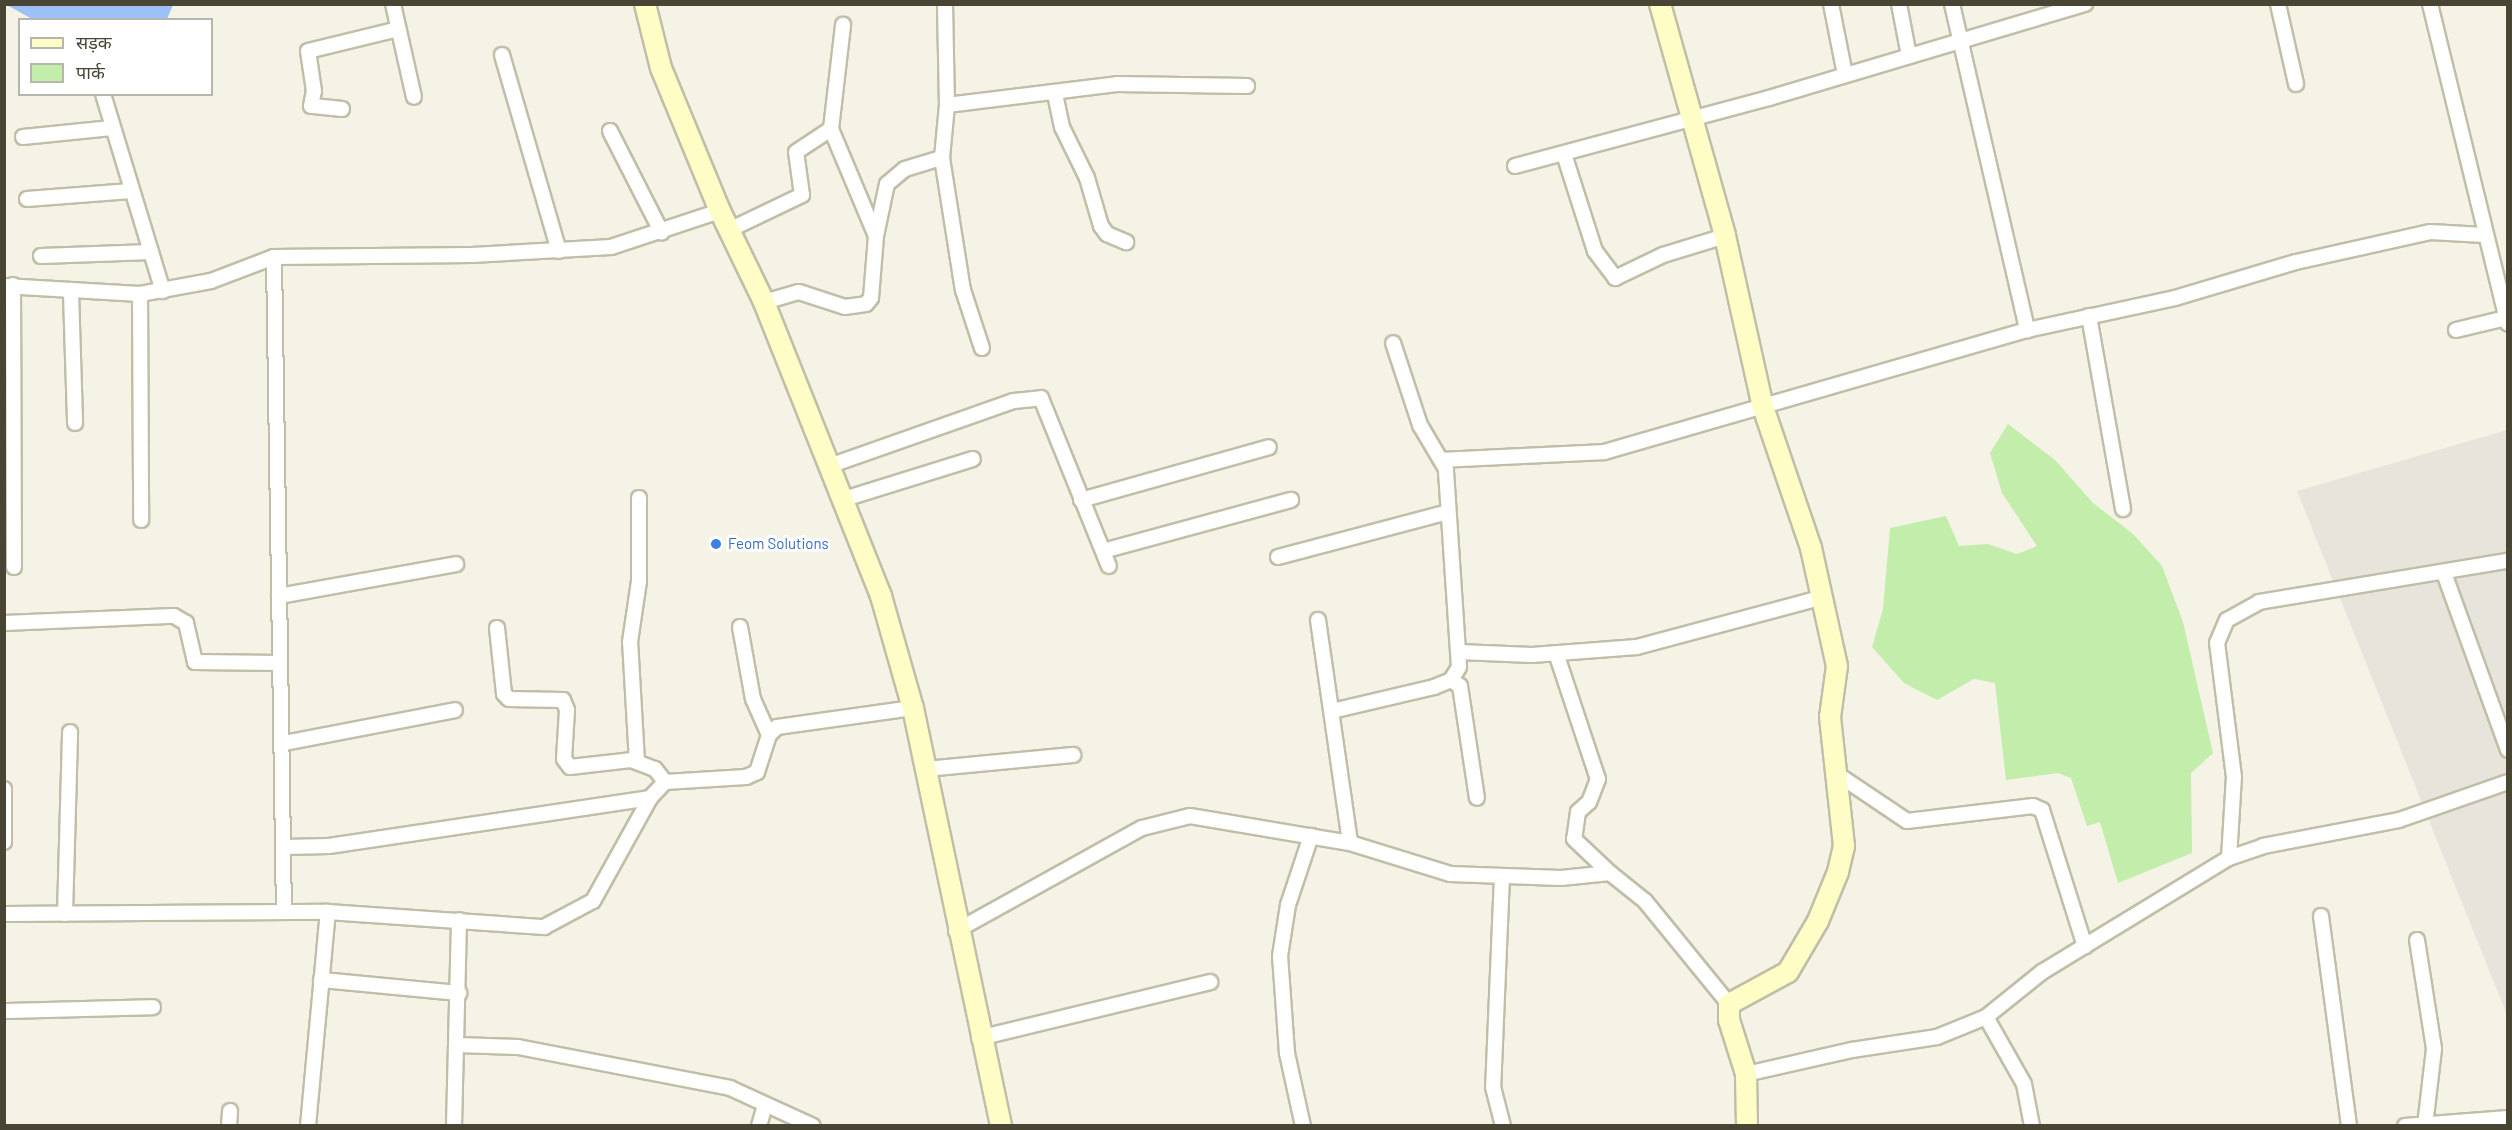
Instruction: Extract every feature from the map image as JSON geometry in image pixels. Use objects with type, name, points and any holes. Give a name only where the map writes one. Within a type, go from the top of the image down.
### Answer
[{"type":"street","points":[[393,4],[414,97]]},
{"type":"street","points":[[645,4],[661,68],[720,211],[764,302],[881,596],[913,708],[956,931],[1001,1125]]},
{"type":"street","points":[[945,4],[947,105],[942,158],[963,290],[982,348]]},
{"type":"street","points":[[1660,4],[1689,119],[1725,236],[1763,407],[1823,597],[1838,666],[1830,717],[1838,774],[1844,846],[1818,921],[1788,972],[1730,1004]]},
{"type":"street","points":[[1831,4],[1845,75]]},
{"type":"street","points":[[1899,4],[1909,56]]},
{"type":"street","points":[[1952,4],[2027,330]]},
{"type":"street","points":[[1515,166],[1845,75],[2067,6],[2085,4]]},
{"type":"street","points":[[2278,4],[2296,84]]},
{"type":"street","points":[[2430,4],[2484,235],[2502,277],[2507,321],[2456,330]]},
{"type":"street","points":[[843,25],[831,129],[876,236]]},
{"type":"street","points":[[342,109],[311,106],[314,91],[308,51],[398,29]]},
{"type":"street","points":[[502,55],[559,251]]},
{"type":"street","points":[[947,105],[1055,94],[1117,84],[1247,86]]},
{"type":"street","points":[[1055,94],[1062,127],[1087,178],[1097,216],[1107,234],[1126,242]]},
{"type":"street","points":[[104,96],[163,291]]},
{"type":"street","points":[[23,137],[112,128]]},
{"type":"street","points":[[729,230],[797,200],[802,195],[796,152],[831,129]]},
{"type":"street","points":[[610,132],[662,233]]},
{"type":"street","points":[[1564,154],[1595,251],[1615,278],[1663,255],[1725,236]]},
{"type":"street","points":[[764,302],[799,292],[844,307],[866,304],[871,298],[876,236],[887,184],[905,169],[942,158]]},
{"type":"street","points":[[27,199],[131,191]]},
{"type":"street","points":[[14,567],[9,286],[71,293],[140,294],[211,281],[274,257],[559,251],[611,247],[662,233],[720,211]]},
{"type":"street","points":[[1442,460],[1604,452],[2027,330],[2430,232],[2484,235]]},
{"type":"street","points":[[41,256],[151,252]]},
{"type":"street","points":[[274,257],[278,663],[284,743],[285,912]]},
{"type":"street","points":[[71,293],[75,423]]},
{"type":"street","points":[[140,294],[141,520]]},
{"type":"street","points":[[2089,316],[2123,510]]},
{"type":"street","points":[[1332,711],[1451,680],[1459,667],[1442,460],[1420,425],[1393,343]]},
{"type":"street","points":[[828,466],[1033,395],[1046,406],[1109,566]]},
{"type":"street","points":[[1082,500],[1269,447]]},
{"type":"street","points":[[841,500],[973,459]]},
{"type":"street","points":[[637,762],[630,642],[638,597],[639,498]]},
{"type":"street","points":[[1103,551],[1291,500]]},
{"type":"street","points":[[1278,557],[1448,512]]},
{"type":"street","points":[[2229,858],[2234,777],[2217,643],[2227,620],[2259,602],[2508,561]]},
{"type":"street","points":[[279,596],[456,564]]},
{"type":"street","points":[[2444,573],[2508,750]]},
{"type":"street","points":[[1459,652],[1556,653],[1637,647],[1823,597]]},
{"type":"street","points":[[4,623],[174,616],[186,623],[195,662],[278,663]]},
{"type":"street","points":[[1318,620],[1350,843]]},
{"type":"street","points":[[740,627],[753,699],[769,735]]},
{"type":"street","points":[[497,628],[504,694],[509,699],[563,700],[567,710],[564,759],[570,767],[637,762],[659,772],[665,782]]},
{"type":"street","points":[[1556,653],[1598,779],[1588,802],[1578,812],[1574,839],[1644,901],[1730,1004],[1729,1020],[1746,1074],[1748,1125]]},
{"type":"street","points":[[1451,680],[1460,686],[1477,798]]},
{"type":"street","points":[[4,914],[328,912],[459,920],[528,928],[578,912],[605,886],[650,798],[665,782],[746,777],[761,766],[769,735],[777,727],[913,708]]},
{"type":"street","points":[[284,743],[455,710]]},
{"type":"street","points":[[65,914],[70,732]]},
{"type":"street","points":[[925,769],[1073,755]]},
{"type":"street","points":[[1838,774],[1907,821],[2033,806],[2042,810],[2085,946]]},
{"type":"street","points":[[1746,1074],[1852,1050],[1908,1044],[1986,1017],[2042,972],[2229,858],[2264,846],[2399,820],[2508,782]]},
{"type":"street","points":[[4,789],[4,842]]},
{"type":"street","points":[[285,847],[329,846],[650,798]]},
{"type":"street","points":[[956,931],[1167,819],[1214,819],[1350,843],[1450,874],[1561,878],[1610,873]]},
{"type":"street","points":[[1303,1125],[1287,1053],[1280,956],[1288,905],[1311,836]]},
{"type":"street","points":[[1502,876],[1493,1087],[1503,1125]]},
{"type":"street","points":[[308,1125],[328,912]]},
{"type":"street","points":[[2321,916],[2349,1125]]},
{"type":"street","points":[[454,1125],[459,920]]},
{"type":"street","points":[[2417,940],[2434,1049],[2425,1124]]},
{"type":"street","points":[[321,980],[459,993]]},
{"type":"street","points":[[979,1038],[1210,982]]},
{"type":"street","points":[[4,1011],[153,1007]]},
{"type":"street","points":[[1986,1017],[2024,1084],[2032,1125]]},
{"type":"street","points":[[457,1045],[518,1047],[604,1061],[692,1084],[730,1088],[813,1125]]},
{"type":"street","points":[[759,1125],[765,1105]]},
{"type":"street","points":[[2405,1125],[2508,1118]]},
{"type":"shaded area","points":[[2507,430],[2507,1015],[2297,491]]},
{"type":"green space","points":[[2008,424],[2055,460],[2093,503],[2133,534],[2162,566],[2183,622],[2213,753],[2191,773],[2192,853],[2118,883],[2100,822],[2087,826],[2071,778],[2058,773],[2006,780],[1995,683],[1974,679],[1937,700],[1904,683],[1872,647],[1883,609],[1890,528],[1946,516],[1959,546],[1988,544],[2017,554],[2037,546],[2002,493],[1990,453]]},
{"type":"water","points":[[5,4],[173,4],[167,18],[30,18]]},
{"type":"place","name":"Feom Solutions","points":[[716,544]]}]
